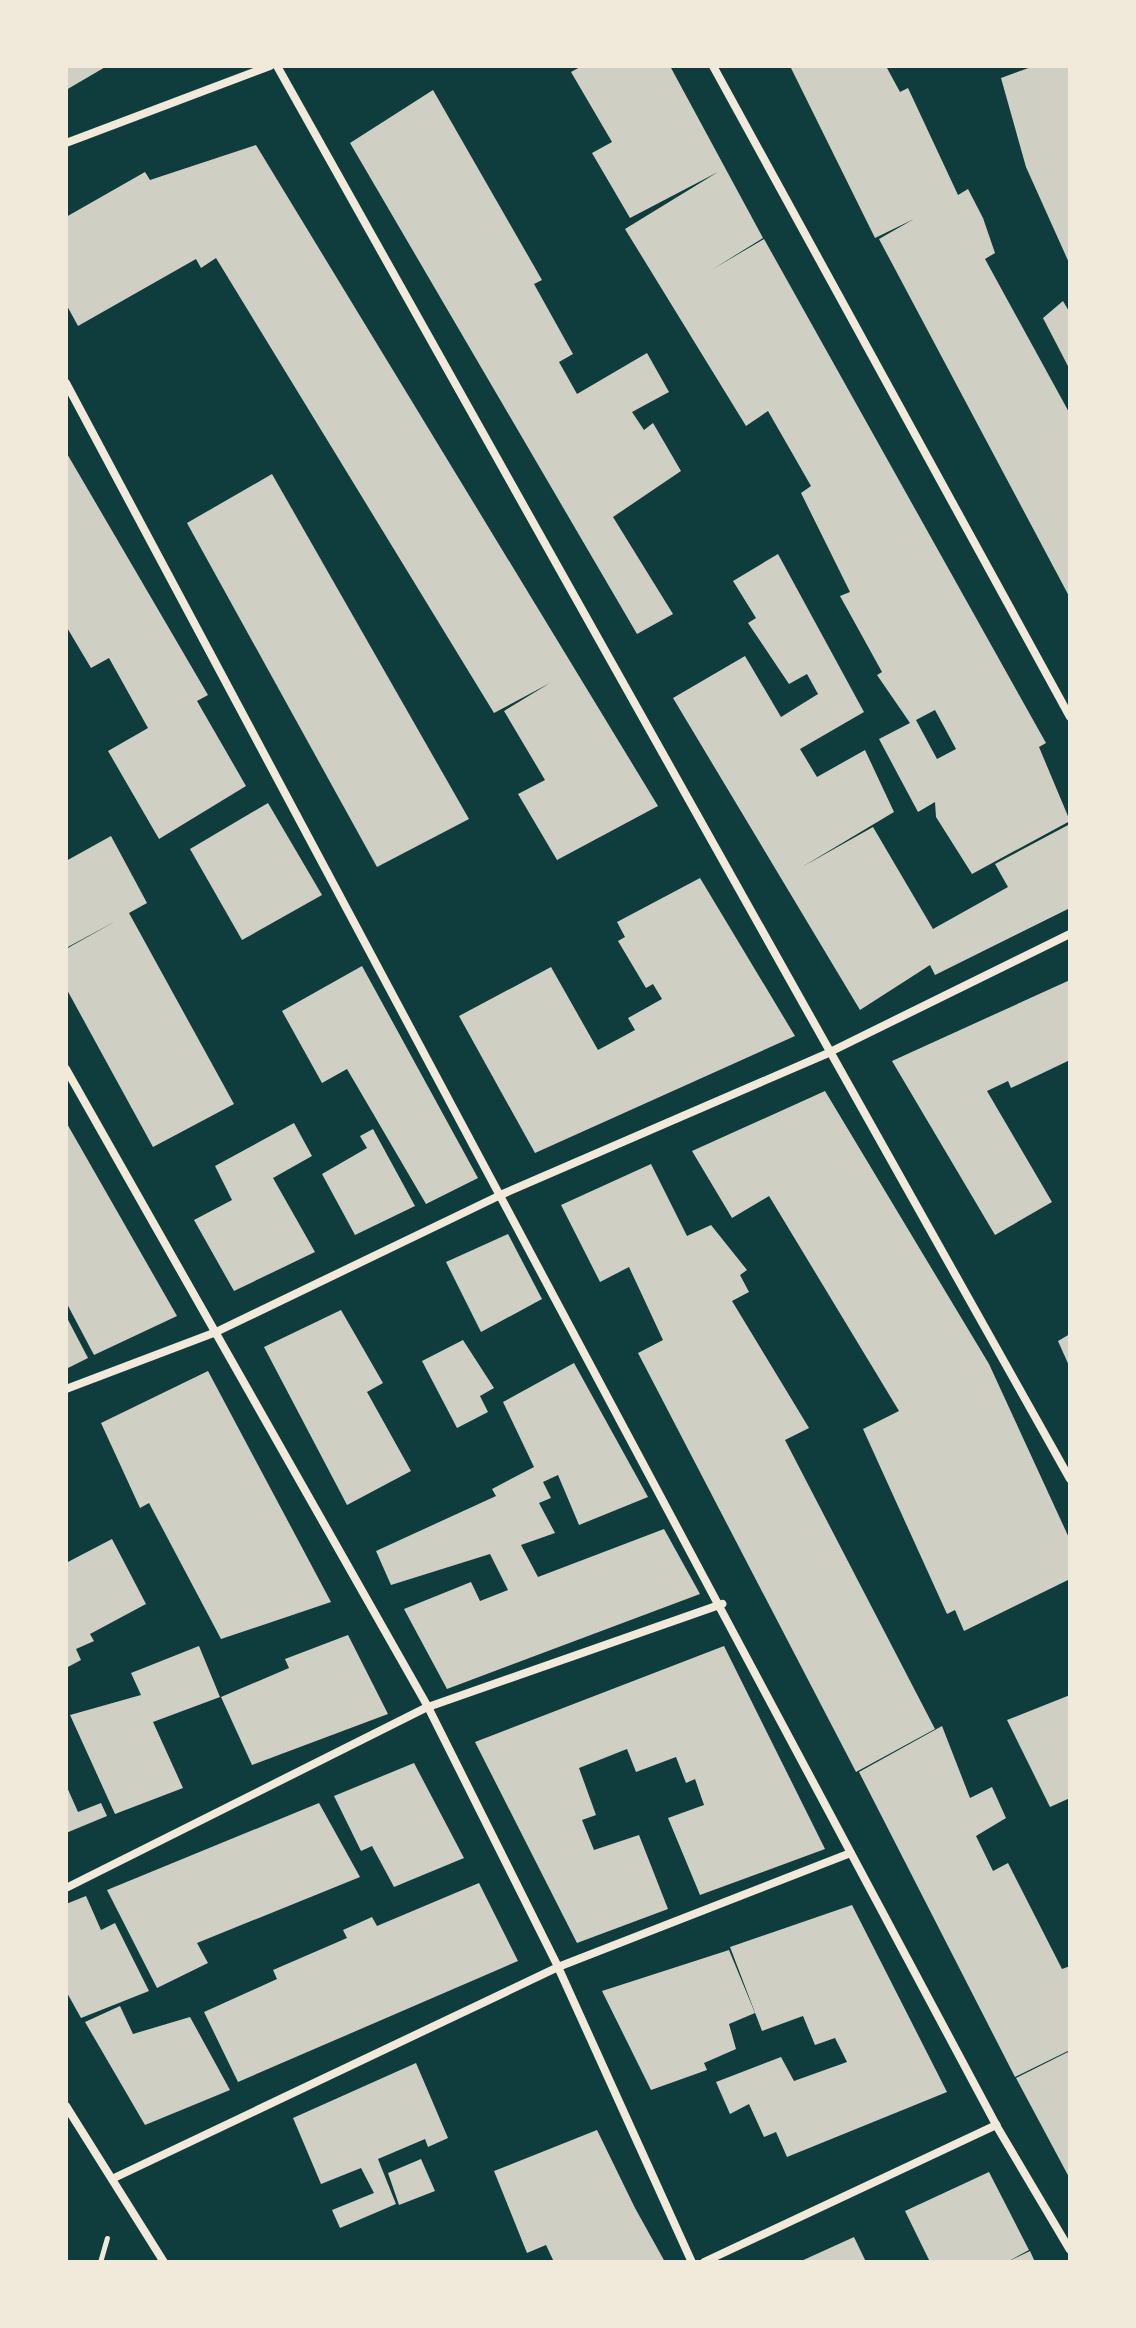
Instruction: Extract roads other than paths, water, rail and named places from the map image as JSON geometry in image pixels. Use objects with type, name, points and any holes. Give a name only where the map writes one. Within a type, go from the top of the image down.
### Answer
[{"type":"street","points":[[66,143],[270,66]]},
{"type":"street","points":[[277,66],[1070,1479]]},
{"type":"street","points":[[713,66],[1070,717]]},
{"type":"street","points":[[66,383],[498,1196],[722,1604],[996,2125],[1070,2250]]},
{"type":"street","points":[[66,1389],[216,1332],[498,1196],[830,1052],[1070,934]]},
{"type":"street","points":[[66,1069],[428,1707],[558,1967],[692,2262]]},
{"type":"street","points":[[66,1888],[428,1707],[722,1604]]},
{"type":"street","points":[[114,2178],[558,1967],[851,1853]]},
{"type":"street","points":[[66,2106],[164,2262]]},
{"type":"street","points":[[704,2262],[996,2125]]}]
